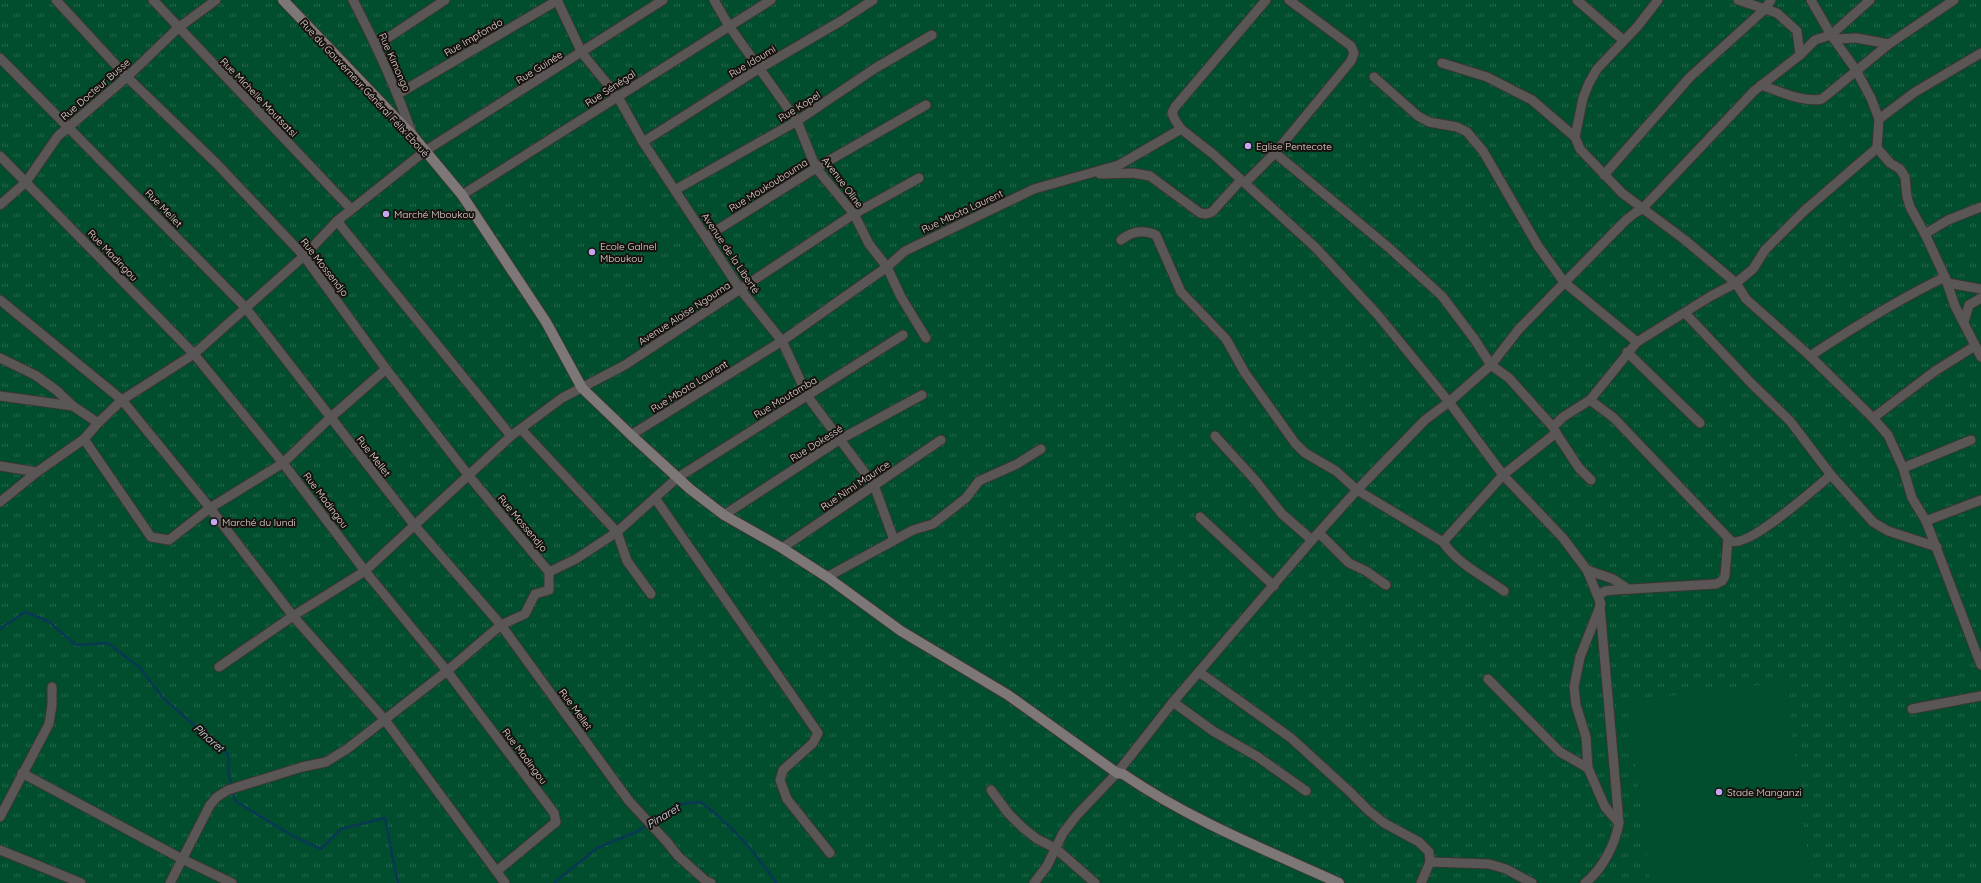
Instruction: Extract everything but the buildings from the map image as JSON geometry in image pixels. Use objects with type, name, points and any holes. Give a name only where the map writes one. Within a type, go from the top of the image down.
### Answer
[{"type":"main road","name":"Rue du Gouverneur Général Félix Eboué","points":[[283,0],[413,136],[462,195],[546,322],[582,388],[678,478],[724,515],[782,548],[828,577],[901,630],[1008,695],[1117,773],[1123,774],[1161,799],[1231,835],[1326,880],[1339,883]]},
{"type":"street","name":"Rue Mossendjo","points":[[56,0],[127,76],[217,164],[304,256],[386,369],[469,476],[549,572]]},
{"type":"street","name":"Rue Michelle Moutsatsi","points":[[153,0],[351,209]]},
{"type":"street","name":"Rue Docteur Busse","points":[[0,205],[26,182],[58,136],[127,76],[178,28],[216,0]]},
{"type":"street","name":"Rue Kimongo","points":[[353,0],[377,45],[398,94],[413,136]]},
{"type":"street","points":[[377,45],[445,0]]},
{"type":"street","name":"Avenue de la Liberté","points":[[557,0],[582,53],[618,98],[643,142],[740,289],[782,341],[808,397],[874,485],[894,540]]},
{"type":"street","name":"Rue Impfondo","points":[[398,94],[557,0]]},
{"type":"street","name":"Rue Guinée","points":[[0,502],[37,472],[84,439],[122,400],[194,354],[304,256],[337,221],[425,151],[582,53],[663,0]]},
{"type":"street","name":"Avenue Oline","points":[[714,0],[729,26],[797,121],[816,168],[854,214],[869,244],[887,267],[901,297],[926,338]]},
{"type":"street","name":"Rue Sénégal","points":[[462,195],[618,98],[634,85],[771,0]]},
{"type":"street","name":"Rue Idoumi","points":[[643,142],[760,68],[841,21],[873,0]]},
{"type":"street","points":[[1266,0],[1175,107],[1172,113],[1174,120],[1181,128],[1213,154],[1332,263],[1377,314],[1449,402],[1503,475],[1563,538],[1587,570],[1601,604],[1580,657],[1574,687],[1576,705],[1586,737],[1588,768],[1605,807],[1619,823]]},
{"type":"street","points":[[1091,174],[1134,174],[1150,176],[1200,213],[1206,214],[1212,212],[1243,181],[1275,153],[1351,61],[1354,53],[1351,46],[1289,0]]},
{"type":"street","points":[[1577,0],[1623,40]]},
{"type":"street","points":[[1575,137],[1583,98],[1589,82],[1603,61],[1637,27],[1658,0]]},
{"type":"street","points":[[1738,0],[1777,13],[1797,31],[1800,55]]},
{"type":"street","points":[[1604,175],[1690,77],[1765,9],[1771,0]]},
{"type":"street","points":[[1443,542],[1503,475],[1555,430],[1563,417],[1590,400],[1627,352],[1637,342],[1657,328],[1736,283],[1753,269],[1765,250],[1799,216],[1877,148],[1880,119],[1856,70],[1833,37],[1811,0]]},
{"type":"street","points":[[1833,37],[1870,0]]},
{"type":"street","points":[[1761,85],[1814,101],[1822,99],[1889,44],[1954,0]]},
{"type":"street","name":"Rue Kopel","points":[[675,190],[797,121],[874,69],[932,35]]},
{"type":"street","points":[[1034,883],[1047,866],[1062,833],[1117,773],[1173,702],[1274,586],[1315,536],[1425,420],[1449,402],[1491,365],[1519,329],[1564,282],[1626,220],[1642,209],[1761,85],[1800,55],[1815,40],[1833,37],[1856,38],[1889,44]]},
{"type":"street","points":[[1880,119],[1915,92],[1981,53]]},
{"type":"street","name":"Rue Mellet","points":[[0,58],[245,307],[415,526],[501,625],[630,801],[699,879],[711,883]]},
{"type":"street","points":[[1442,63],[1488,77],[1516,90],[1532,100],[1575,137],[1580,149],[1604,175],[1642,209],[1685,240],[1736,283],[1746,299],[1810,356],[1873,418],[1888,436],[1903,468],[1912,498],[1926,522],[1977,642],[1981,665]]},
{"type":"street","points":[[1374,77],[1418,116],[1430,122],[1457,128],[1467,132],[1483,151],[1538,246],[1564,282],[1637,342]]},
{"type":"street","name":"Rue Moukoubouma","points":[[706,237],[816,168],[926,105]]},
{"type":"street","name":"Rue Mbota Laurent","points":[[631,435],[782,341],[887,267],[905,251],[1034,189],[1052,182],[1091,174],[1119,165],[1181,128]]},
{"type":"street","points":[[1877,148],[1890,163],[1900,169],[1905,177],[1910,207],[1925,234],[1946,280],[1955,306],[1981,357]]},
{"type":"street","points":[[1275,153],[1388,247],[1442,296],[1475,340],[1491,365],[1508,378],[1555,430],[1579,468],[1591,480]]},
{"type":"street","name":"Rue Madingou","points":[[0,156],[194,354],[283,463],[365,571],[447,671],[556,817],[556,822],[497,871]]},
{"type":"street","name":"Avenue Aloise Ngouma","points":[[219,667],[294,616],[365,571],[511,436],[562,398],[625,365],[854,214],[919,178]]},
{"type":"street","points":[[1925,234],[1948,220],[1981,208]]},
{"type":"street","points":[[337,221],[511,436]]},
{"type":"street","points":[[1121,240],[1128,234],[1138,231],[1149,232],[1156,235],[1181,292],[1226,339],[1245,373],[1295,443],[1305,453],[1336,471],[1357,490],[1443,542],[1452,555],[1461,563],[1504,591]]},
{"type":"street","points":[[1810,356],[1869,317],[1906,295],[1946,280],[1981,290]]},
{"type":"street","points":[[1964,322],[1969,305],[1981,298]]},
{"type":"street","points":[[0,300],[122,400],[210,508],[294,616],[385,720],[505,883]]},
{"type":"street","points":[[1685,313],[1751,383],[1790,421],[1832,476],[1873,522],[1888,531],[1937,547]]},
{"type":"street","name":"Rue Moutamba","points":[[549,572],[576,559],[617,532],[678,478],[743,435],[808,397],[903,334]]},
{"type":"street","points":[[1873,418],[1935,371],[1975,346]]},
{"type":"street","points":[[1627,352],[1700,424]]},
{"type":"street","points":[[0,358],[35,375],[56,390],[73,406],[98,423]]},
{"type":"street","points":[[84,439],[151,537],[169,540],[210,508],[283,463],[330,418],[386,369]]},
{"type":"street","name":"Rue Dokessé","points":[[724,515],[839,440],[922,395]]},
{"type":"street","points":[[0,396],[73,406]]},
{"type":"street","points":[[1590,400],[1614,418],[1735,544],[1764,529],[1832,476]]},
{"type":"street","points":[[521,429],[617,532],[627,561],[651,594]]},
{"type":"street","points":[[1215,436],[1255,480],[1282,514],[1315,536],[1349,563],[1366,571],[1386,585]]},
{"type":"street","name":"Rue Nimi Maurice","points":[[782,548],[941,440]]},
{"type":"street","points":[[1903,468],[1971,440]]},
{"type":"street","points":[[828,577],[913,530],[933,524],[966,498],[979,481],[1017,464],[1041,449]]},
{"type":"street","points":[[0,466],[37,472]]},
{"type":"street","points":[[655,498],[818,733],[813,743],[783,770],[780,780],[787,800],[830,853]]},
{"type":"street","points":[[1926,522],[1981,500]]},
{"type":"street","points":[[1200,517],[1274,586]]},
{"type":"street","points":[[1585,883],[1606,856],[1615,840],[1619,823],[1601,604],[1599,595],[1605,591],[1716,584],[1722,581],[1725,576],[1728,538]]},
{"type":"street","points":[[1587,570],[1613,579],[1628,589]]},
{"type":"street","points":[[170,883],[210,805],[217,797],[228,790],[302,767],[326,762],[348,749],[447,671],[501,625],[525,614],[535,594],[549,590],[549,572]]},
{"type":"street","points":[[1199,672],[1291,738],[1349,790],[1369,811],[1384,823],[1420,842],[1429,852],[1430,862],[1421,883]]},
{"type":"street","points":[[1488,679],[1560,752],[1588,768]]},
{"type":"street","points":[[0,817],[22,773],[39,746],[49,724],[52,705],[52,687]]},
{"type":"street","points":[[1912,709],[1981,696]]},
{"type":"street","points":[[1173,702],[1218,735],[1258,756],[1306,791]]},
{"type":"street","points":[[22,773],[182,859],[232,883]]},
{"type":"street","points":[[991,790],[1008,813],[1022,827],[1037,839],[1055,848],[1095,883]]},
{"type":"street","points":[[0,850],[81,883]]},
{"type":"street","points":[[1430,862],[1489,864],[1506,869],[1532,883]]},
{"type":"green space","points":[[0,0],[1981,0],[1981,883],[0,883]]},
{"type":"green space","name":"Stade Manganzi","points":[[1786,682],[1811,883],[1650,883],[1627,701]]},
{"type":"waterway","name":"Pinaret","points":[[0,629],[25,612],[48,621],[76,645],[108,643],[140,668],[163,698],[229,755],[228,769],[235,801],[293,836],[321,849],[341,829],[385,818],[398,883]]},
{"type":"waterway","name":"Pinaret","points":[[652,822],[680,804],[701,802],[742,840],[776,883]]},
{"type":"waterway","name":"Pinaret","points":[[554,883],[597,848],[636,832],[648,825]]},
{"type":"place","name":"Eglise Pentecote","points":[[1248,146]]},
{"type":"place","name":"Marché Mboukou","points":[[386,214]]},
{"type":"place","name":"Ecole Galnel Mboukou","points":[[592,252]]},
{"type":"place","name":"Marché du lundi","points":[[214,522]]},
{"type":"place","name":"Stade Manganzi","points":[[1719,792]]}]
